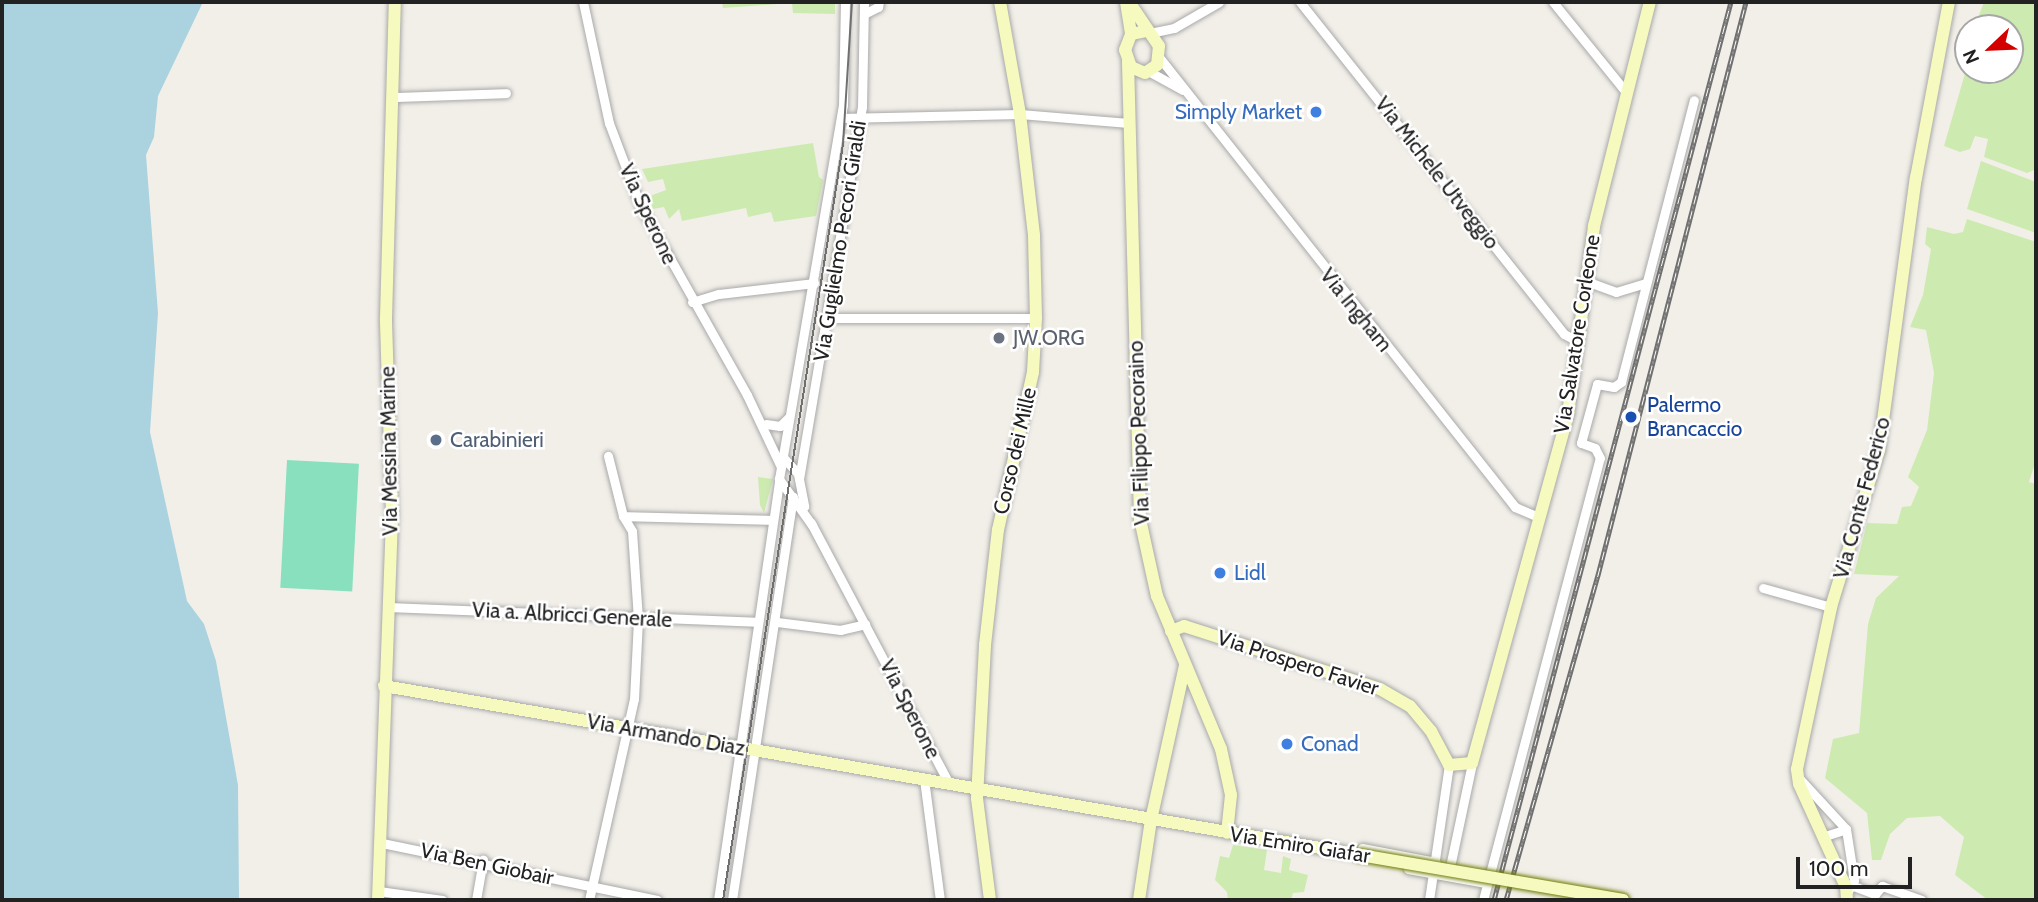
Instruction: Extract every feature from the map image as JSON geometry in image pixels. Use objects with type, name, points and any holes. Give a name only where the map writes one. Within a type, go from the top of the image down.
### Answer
[{"type":"street","name":"Via Messina Marine","points":[[378,895],[382,843],[392,455],[386,318],[395,2]]},
{"type":"street","name":"Via Sperone","points":[[583,2],[607,114],[626,171],[692,302],[754,409]]},
{"type":"street","name":"Via Guglielmo Pecori Giraldi","points":[[783,457],[841,118],[845,2]]},
{"type":"street","name":"Via Guglielmo Pecori Giraldi","points":[[748,751],[777,622],[790,516],[860,119],[864,2]]},
{"type":"street","points":[[864,14],[878,7],[879,2]]},
{"type":"street","name":"Corso dei Mille","points":[[990,900],[978,787],[994,556],[1005,482],[1032,372],[1036,318],[1034,235],[1020,114],[1000,2]]},
{"type":"street","points":[[1128,2],[1159,52]]},
{"type":"street","points":[[1128,2],[1131,34],[1126,44],[1128,61],[1135,71],[1147,72],[1183,91]]},
{"type":"street","points":[[1131,34],[1174,28],[1219,2]]},
{"type":"street","name":"Via Michele Utveggio","points":[[1300,2],[1564,334],[1577,341]]},
{"type":"street","points":[[1553,2],[1626,92]]},
{"type":"street","name":"Via Salvatore Corleone","points":[[1472,763],[1568,414],[1586,281],[1626,92],[1650,2]]},
{"type":"street","name":"Via Conte Federico","points":[[1797,777],[1808,705],[1832,607],[1879,450],[1916,178],[1949,2]]},
{"type":"street","points":[[1129,101],[1174,28]]},
{"type":"street","name":"Via Ingham","points":[[1159,52],[1183,91],[1515,507],[1538,517]]},
{"type":"street","name":"Via Filippo Pecoraino","points":[[1128,61],[1140,519],[1148,562],[1171,631],[1222,749],[1231,794],[1227,833]]},
{"type":"street","points":[[394,97],[506,93]]},
{"type":"street","points":[[1483,900],[1600,458],[1595,448],[1581,443],[1597,384],[1614,387],[1621,382],[1694,100]]},
{"type":"street","points":[[841,118],[1020,114],[1129,123]]},
{"type":"street","points":[[1586,281],[1616,292],[1646,283]]},
{"type":"street","points":[[692,302],[719,294],[814,282]]},
{"type":"street","points":[[827,318],[1036,318]]},
{"type":"street","points":[[732,900],[748,751],[756,622],[772,520],[783,471],[783,457],[754,409]]},
{"type":"street","points":[[754,409],[812,526]]},
{"type":"street","points":[[765,424],[780,426],[790,416]]},
{"type":"street","points":[[589,900],[634,699],[638,620],[636,555],[632,531],[623,516],[608,456]]},
{"type":"street","points":[[783,471],[795,489],[804,514],[812,526]]},
{"type":"street","points":[[790,516],[804,514]]},
{"type":"street","points":[[623,516],[772,520]]},
{"type":"street","name":"Via Sperone","points":[[812,526],[948,782]]},
{"type":"street","points":[[1763,588],[1832,607]]},
{"type":"street","name":"Via a. Albricci Generale","points":[[388,607],[638,620],[756,622]]},
{"type":"street","points":[[777,622],[840,630],[865,624]]},
{"type":"street","name":"Via Prospero Favier","points":[[1171,631],[1184,626],[1380,689],[1417,715],[1432,731],[1449,765]]},
{"type":"street","points":[[1139,900],[1151,820],[1185,666]]},
{"type":"street","name":"Via Armando Diaz","points":[[384,685],[748,751],[978,787]]},
{"type":"street","points":[[1179,691],[1198,698]]},
{"type":"street","points":[[719,900],[748,751]]},
{"type":"street","points":[[1429,900],[1435,874],[1449,765],[1472,763],[1451,862]]},
{"type":"street","points":[[1797,777],[1846,829],[1854,880],[1848,893]]},
{"type":"street","points":[[1797,777],[1848,893]]},
{"type":"street","points":[[924,779],[940,900]]},
{"type":"street","name":"Via Emiro Giafar","points":[[978,787],[1297,845],[1361,851],[1623,900]]},
{"type":"street","points":[[1825,836],[1846,829]]},
{"type":"street","name":"Via Ben Giobair","points":[[382,843],[483,860],[657,900]]},
{"type":"street","points":[[1297,845],[1486,883]]},
{"type":"street","points":[[1361,851],[1436,862]]},
{"type":"street","points":[[476,900],[483,860]]},
{"type":"street","points":[[1848,893],[1875,894],[1882,886],[1922,900]]},
{"type":"street","points":[[378,895],[442,900]]},
{"type":"green space","points":[[722,2],[835,2],[835,14],[793,13],[792,3],[723,8]]},
{"type":"green space","points":[[1984,2],[2036,2],[2036,169],[2027,173],[1984,157],[1988,139],[1975,136],[1970,149],[1960,152],[1944,146],[1962,84],[2024,84],[2024,14],[1979,14]]},
{"type":"green space","points":[[813,143],[819,177],[823,180],[816,216],[774,222],[771,212],[748,217],[746,208],[682,221],[679,209],[669,219],[664,207],[653,209],[647,197],[666,190],[663,179],[648,182],[642,169]]},
{"type":"green space","points":[[1981,161],[2036,182],[2036,233],[1967,209]]},
{"type":"green space","points":[[1967,219],[2036,242],[2036,460],[2029,482],[2036,484],[2036,900],[1988,900],[1955,875],[1964,837],[1940,816],[1907,818],[1890,834],[1881,860],[1872,860],[1867,813],[1825,778],[1833,739],[1859,733],[1868,624],[1876,598],[1899,576],[1854,574],[1867,523],[1897,524],[1902,507],[1911,506],[1919,487],[1908,477],[1927,430],[1934,373],[1926,330],[1910,327],[1923,295],[1931,249],[1925,244],[1927,227],[1954,234],[1963,232]]},
{"type":"green space","points":[[287,460],[359,464],[352,592],[280,588]]},
{"type":"green space","points":[[758,477],[773,479],[764,513],[760,505]]},
{"type":"green space","points":[[1233,845],[1267,850],[1264,870],[1281,873],[1283,856],[1291,859],[1289,870],[1308,875],[1304,892],[1293,893],[1291,900],[1228,900],[1227,892],[1215,880],[1220,856],[1229,858]]},
{"type":"water","points":[[2,2],[203,2],[158,96],[154,137],[146,155],[158,313],[150,432],[187,601],[204,624],[216,661],[238,785],[239,900],[2,900]]},
{"type":"tram line","points":[[723,900],[843,144],[852,2]]},
{"type":"railway","points":[[1494,900],[1731,2]]},
{"type":"railway","points":[[1506,900],[1598,575],[1746,2]]},
{"type":"place","name":"Simply Market","points":[[1316,112]]},
{"type":"place","name":"JW.ORG","points":[[999,338]]},
{"type":"place","name":"Palermo Brancaccio","points":[[1631,417]]},
{"type":"place","name":"Carabinieri","points":[[436,440]]},
{"type":"place","name":"Lidl","points":[[1220,573]]},
{"type":"place","name":"Conad","points":[[1287,744]]}]
